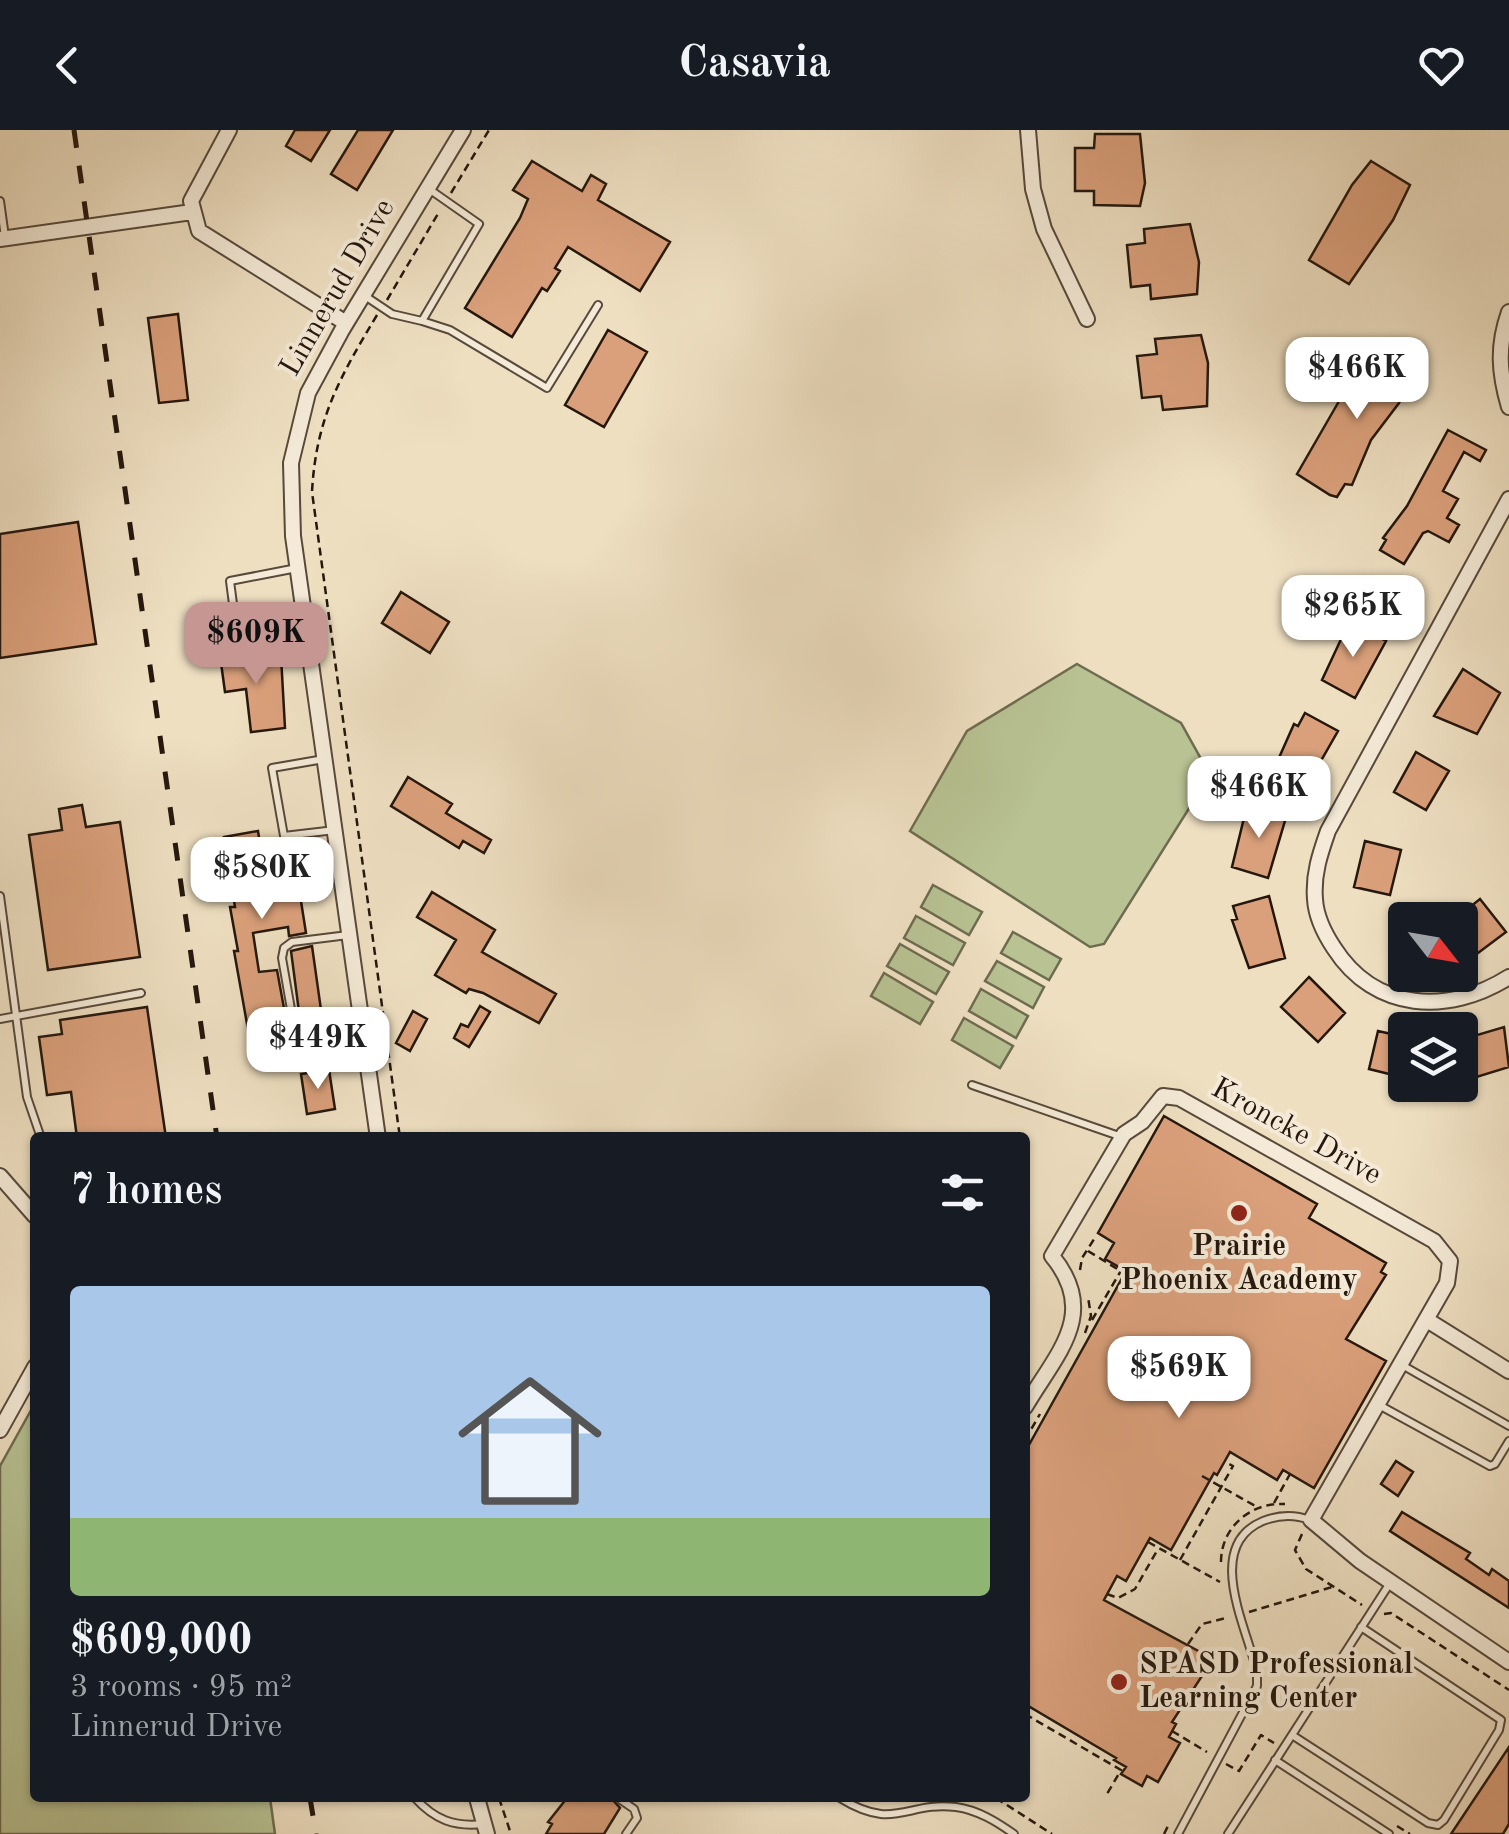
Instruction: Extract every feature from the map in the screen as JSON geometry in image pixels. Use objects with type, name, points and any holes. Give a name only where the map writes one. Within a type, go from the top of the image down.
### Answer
[{"type":"street","points":[[229,130],[196,186],[192,212],[206,238],[346,323]]},
{"type":"street","name":"Linnerud Drive","points":[[377,1132],[290,506],[293,445],[308,393],[462,130]]},
{"type":"street","points":[[1028,130],[1033,189],[1044,229],[1087,318]]},
{"type":"street","points":[[2,238],[192,212]]},
{"type":"street","points":[[1509,312],[1501,334],[1499,364],[1509,407]]},
{"type":"street","points":[[1509,499],[1328,831],[1316,869],[1315,901],[1323,931],[1344,963],[1372,988],[1391,998],[1424,1003],[1454,1001],[1486,992],[1509,977]]},
{"type":"street","name":"Kroncke Drive","points":[[1030,1399],[1070,1328],[1076,1309],[1068,1280],[1052,1256],[1122,1137],[1142,1122],[1159,1098],[1173,1095],[1434,1241],[1450,1261],[1446,1283],[1427,1320],[1311,1520]]},
{"type":"street","points":[[0,1176],[30,1210]]},
{"type":"street","points":[[1427,1320],[1509,1370]]},
{"type":"street","points":[[0,1430],[30,1376]]},
{"type":"street","points":[[1311,1520],[1391,1582],[1509,1662]]},
{"type":"street","points":[[478,1802],[485,1829]]},
{"type":"lane","points":[[422,321],[479,224],[428,188]]},
{"type":"lane","points":[[0,202],[2,238]]},
{"type":"lane","points":[[363,295],[382,308],[450,330],[547,388],[598,306]]},
{"type":"lane","points":[[298,568],[230,580],[237,635],[307,625]]},
{"type":"lane","points":[[325,759],[272,768],[284,836],[335,830]]},
{"type":"lane","points":[[0,896],[27,1098],[39,1132]]},
{"type":"lane","points":[[349,934],[292,942],[284,948],[282,958],[295,1032],[301,1042],[311,1046],[367,1043]]},
{"type":"lane","points":[[0,1020],[141,993]]},
{"type":"lane","points":[[972,1085],[1122,1137]]},
{"type":"lane","points":[[1400,1364],[1509,1426]]},
{"type":"lane","points":[[1378,1404],[1491,1466],[1509,1441]]},
{"type":"lane","points":[[1178,1834],[1257,1686],[1257,1672],[1231,1570],[1238,1542],[1253,1526],[1270,1518],[1288,1515],[1311,1520]]},
{"type":"lane","points":[[1228,1834],[1391,1582]]},
{"type":"lane","points":[[1292,1735],[1428,1824],[1438,1825],[1444,1820],[1499,1730],[1501,1720],[1362,1628]]},
{"type":"lane","points":[[1275,1760],[1390,1834]]},
{"type":"lane","points":[[420,1802],[441,1821],[485,1829]]},
{"type":"lane","points":[[624,1802],[634,1808],[637,1818],[626,1834]]},
{"type":"lane","points":[[848,1802],[873,1814],[888,1816],[958,1807],[989,1818],[1014,1834]]},
{"type":"lane","points":[[441,1821],[445,1834]]},
{"type":"path","points":[[399,1132],[312,492],[316,440],[328,403],[489,130]]},
{"type":"path","points":[[1087,1250],[1121,1270],[1091,1321]]},
{"type":"path","points":[[1180,1560],[1233,1466],[1225,1462]]},
{"type":"path","points":[[1273,1504],[1289,1476],[1280,1474]]},
{"type":"path","points":[[1202,1476],[1258,1508]]},
{"type":"path","points":[[1220,1563],[1227,1535],[1242,1517],[1273,1504],[1296,1504]]},
{"type":"path","points":[[1311,1520],[1296,1543],[1296,1554],[1306,1569],[1382,1618],[1386,1612],[1392,1613],[1509,1690]]},
{"type":"path","points":[[1148,1542],[1226,1585],[1223,1577]]},
{"type":"path","points":[[1107,1594],[1118,1598],[1130,1594],[1158,1547]]},
{"type":"path","points":[[1188,1644],[1202,1624],[1334,1587]]},
{"type":"path","points":[[1036,1710],[1031,1718],[1122,1768],[1107,1794]]},
{"type":"path","points":[[500,1802],[511,1834]]},
{"type":"path","points":[[1002,1802],[1052,1834]]},
{"type":"path","points":[[1164,1834],[1173,1818]]},
{"type":"path","points":[[1393,1823],[1410,1834]]},
{"type":"green space","points":[[1077,664],[1181,723],[1210,775],[1104,944],[1090,947],[910,831],[967,731]]},
{"type":"green space","points":[[933,885],[982,912],[969,935],[921,907]]},
{"type":"green space","points":[[916,916],[965,943],[953,965],[904,938]]},
{"type":"green space","points":[[1013,932],[1061,959],[1049,980],[1001,953]]},
{"type":"green space","points":[[900,944],[949,972],[936,994],[887,966]]},
{"type":"green space","points":[[997,961],[1044,987],[1033,1008],[985,981]]},
{"type":"green space","points":[[884,973],[933,1002],[920,1024],[871,996]]},
{"type":"green space","points":[[981,989],[1028,1016],[1016,1038],[969,1011]]},
{"type":"green space","points":[[964,1018],[1013,1046],[1000,1068],[952,1040]]},
{"type":"green space","points":[[30,1412],[30,1802],[271,1802],[275,1834],[0,1834],[0,1466]]},
{"type":"building","points":[[295,130],[330,130],[311,161],[286,146]]},
{"type":"building","points":[[358,130],[393,130],[357,190],[331,174]]},
{"type":"building","points":[[1095,134],[1140,134],[1145,183],[1140,206],[1094,205],[1094,191],[1075,191],[1075,148],[1094,148]]},
{"type":"building","points":[[532,161],[582,191],[591,175],[606,184],[598,200],[670,242],[640,291],[568,247],[555,268],[560,271],[547,291],[542,288],[512,337],[465,308],[520,218],[528,199],[513,190]]},
{"type":"building","points":[[1371,161],[1410,185],[1393,220],[1349,284],[1309,260],[1352,185]]},
{"type":"building","points":[[1190,224],[1199,262],[1197,294],[1151,299],[1150,285],[1131,287],[1127,245],[1145,243],[1144,229]]},
{"type":"building","points":[[178,314],[188,400],[159,403],[148,318]]},
{"type":"building","points":[[608,330],[647,352],[604,427],[565,405]]},
{"type":"building","points":[[1201,335],[1208,363],[1207,406],[1163,410],[1161,396],[1142,398],[1137,356],[1157,354],[1155,339]]},
{"type":"building","points":[[1378,345],[1417,369],[1399,403],[1371,440],[1352,485],[1345,484],[1337,497],[1330,495],[1297,474],[1342,396],[1345,398]]},
{"type":"building","points":[[1448,430],[1486,450],[1480,461],[1464,452],[1443,491],[1458,499],[1447,518],[1459,525],[1449,542],[1428,531],[1423,533],[1404,564],[1380,550],[1386,540],[1383,538],[1407,506]]},
{"type":"building","points":[[78,522],[96,644],[0,658],[0,534]]},
{"type":"building","points":[[401,592],[449,622],[430,653],[382,623]]},
{"type":"building","points":[[1353,623],[1386,641],[1355,698],[1322,680],[1343,635],[1346,637]]},
{"type":"building","points":[[231,639],[237,663],[281,656],[285,728],[251,732],[246,689],[225,692],[218,641]]},
{"type":"building","points":[[1463,669],[1500,693],[1477,734],[1434,716]]},
{"type":"building","points":[[1305,713],[1338,731],[1306,787],[1274,769],[1294,724],[1298,726]]},
{"type":"building","points":[[1416,752],[1449,771],[1426,810],[1394,792]]},
{"type":"building","points":[[408,777],[452,804],[446,813],[491,840],[484,853],[463,841],[459,848],[391,806]]},
{"type":"building","points":[[1253,803],[1287,814],[1268,878],[1232,867],[1244,818],[1248,819]]},
{"type":"building","points":[[82,805],[86,827],[120,822],[140,957],[48,970],[29,835],[62,830],[59,809]]},
{"type":"building","points":[[258,831],[262,857],[299,850],[303,881],[298,882],[306,933],[289,936],[288,927],[253,933],[259,972],[277,970],[288,1030],[249,1035],[234,951],[238,951],[230,907],[235,907],[224,837]]},
{"type":"building","points":[[1365,841],[1401,850],[1390,895],[1354,887]]},
{"type":"building","points":[[432,892],[495,930],[482,952],[556,994],[539,1023],[483,993],[469,989],[466,993],[435,975],[456,940],[417,917]]},
{"type":"building","points":[[1269,896],[1285,958],[1249,968],[1232,920],[1237,919],[1233,906]]},
{"type":"building","points":[[1480,899],[1506,932],[1478,953],[1478,902]]},
{"type":"building","points":[[312,946],[323,1024],[301,1027],[291,951]]},
{"type":"building","points":[[1309,977],[1345,1013],[1318,1042],[1281,1007]]},
{"type":"building","points":[[480,1006],[490,1012],[469,1047],[454,1038],[461,1024],[468,1027]]},
{"type":"building","points":[[147,1007],[165,1132],[76,1132],[71,1092],[47,1095],[39,1037],[62,1034],[60,1020]]},
{"type":"building","points":[[413,1011],[427,1019],[410,1051],[396,1043]]},
{"type":"building","points":[[1504,1027],[1509,1067],[1478,1077],[1478,1035]]},
{"type":"building","points":[[1378,1031],[1388,1033],[1388,1074],[1369,1069]]},
{"type":"building","points":[[329,1070],[335,1109],[307,1114],[301,1074]]},
{"type":"building","points":[[1164,1116],[1317,1204],[1309,1218],[1386,1263],[1381,1272],[1386,1275],[1346,1339],[1386,1361],[1314,1488],[1283,1470],[1277,1480],[1230,1452],[1171,1550],[1150,1538],[1126,1581],[1117,1576],[1104,1600],[1213,1659],[1172,1722],[1176,1724],[1169,1737],[1180,1743],[1158,1782],[1147,1776],[1142,1786],[1121,1774],[1126,1767],[1116,1758],[1030,1707],[1030,1443],[1126,1271],[1105,1259],[1114,1243],[1098,1233]]},
{"type":"building","points":[[1396,1461],[1413,1472],[1398,1496],[1381,1484]]},
{"type":"building","points":[[1402,1512],[1470,1553],[1466,1559],[1489,1575],[1492,1569],[1509,1581],[1509,1608],[1390,1531]]},
{"type":"building","points":[[1509,1747],[1509,1824],[1503,1834],[1451,1834]]},
{"type":"building","points":[[564,1802],[615,1802],[620,1808],[604,1834],[546,1834],[552,1824],[548,1822]]},
{"type":"railway","points":[[74,130],[216,1132]]},
{"type":"railway","points":[[311,1802],[316,1834]]},
{"type":"place","name":"Prairie Phoenix Academy","points":[[1239,1213]]},
{"type":"place","name":"SPASD Professional Learning Center","points":[[1119,1682]]}]
